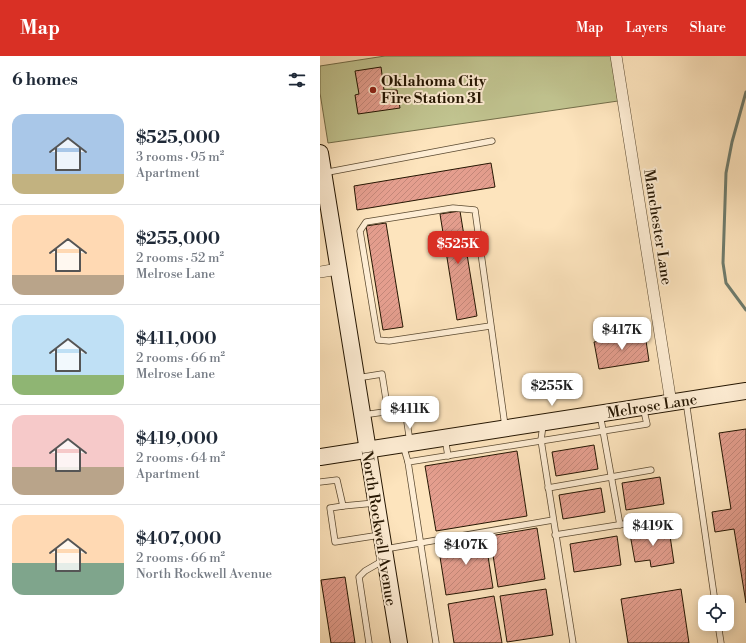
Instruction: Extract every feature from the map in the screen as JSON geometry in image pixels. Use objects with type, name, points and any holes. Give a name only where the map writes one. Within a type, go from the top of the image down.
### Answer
[{"type":"main road","name":"North Rockwell Avenue","points":[[320,153],[366,450],[399,643]]},
{"type":"main road","name":"Melrose Lane","points":[[320,457],[746,391]]},
{"type":"street","name":"Manchester Lane","points":[[616,56],[678,402]]},
{"type":"street","points":[[320,272],[338,269]]},
{"type":"lane","points":[[323,173],[492,141]]},
{"type":"lane","points":[[490,326],[388,341],[378,340],[360,231],[366,222],[453,208],[475,210],[505,429]]},
{"type":"lane","points":[[355,378],[382,374],[388,412]]},
{"type":"lane","points":[[678,402],[714,595]]},
{"type":"lane","points":[[408,462],[647,424],[643,407]]},
{"type":"lane","points":[[361,415],[405,409],[408,462],[436,643]]},
{"type":"lane","points":[[600,414],[620,525]]},
{"type":"lane","points":[[543,423],[541,440],[573,643]]},
{"type":"lane","points":[[445,438],[448,456]]},
{"type":"lane","points":[[548,488],[651,470]]},
{"type":"lane","points":[[320,482],[337,480],[343,506]]},
{"type":"lane","points":[[375,503],[330,508],[335,542],[383,548],[553,520]]},
{"type":"lane","points":[[555,535],[662,518]]},
{"type":"lane","points":[[369,643],[359,578],[383,548]]},
{"type":"lane","points":[[719,631],[721,643]]},
{"type":"green space","points":[[385,56],[611,56],[618,101],[328,143],[320,93],[320,66]]},
{"type":"building","name":"Oklahoma City Fire Station 31","points":[[381,67],[384,90],[397,90],[400,108],[358,114],[355,95],[359,94],[355,71]]},
{"type":"building","points":[[491,163],[495,187],[357,210],[354,186]]},
{"type":"building","points":[[460,211],[477,316],[457,320],[440,214]]},
{"type":"building","points":[[386,223],[403,327],[383,330],[366,226]]},
{"type":"building","points":[[645,334],[649,361],[599,369],[594,342]]},
{"type":"building","points":[[746,429],[746,603],[734,529],[715,532],[712,512],[731,509],[719,433]]},
{"type":"building","points":[[594,445],[598,469],[556,476],[552,452]]},
{"type":"building","points":[[517,451],[527,516],[436,531],[425,466]]},
{"type":"building","points":[[660,477],[664,504],[626,510],[622,483]]},
{"type":"building","points":[[601,488],[605,512],[563,519],[559,495]]},
{"type":"building","points":[[537,528],[545,579],[498,587],[490,536]]},
{"type":"building","points":[[669,529],[674,563],[651,567],[650,560],[635,562],[630,534]]},
{"type":"building","points":[[617,536],[621,565],[574,572],[570,544]]},
{"type":"building","points":[[485,537],[493,588],[446,595],[438,544]]},
{"type":"building","points":[[345,577],[355,643],[331,643],[321,580]]},
{"type":"building","points":[[546,589],[553,635],[507,642],[500,596]]},
{"type":"building","points":[[681,589],[689,643],[628,643],[621,599]]},
{"type":"building","points":[[494,596],[502,643],[454,643],[448,604]]},
{"type":"waterway","points":[[746,92],[732,142],[726,173],[723,263],[726,283],[746,310]]},
{"type":"place","name":"Oklahoma City Fire Station 31","points":[[373,90]]}]
